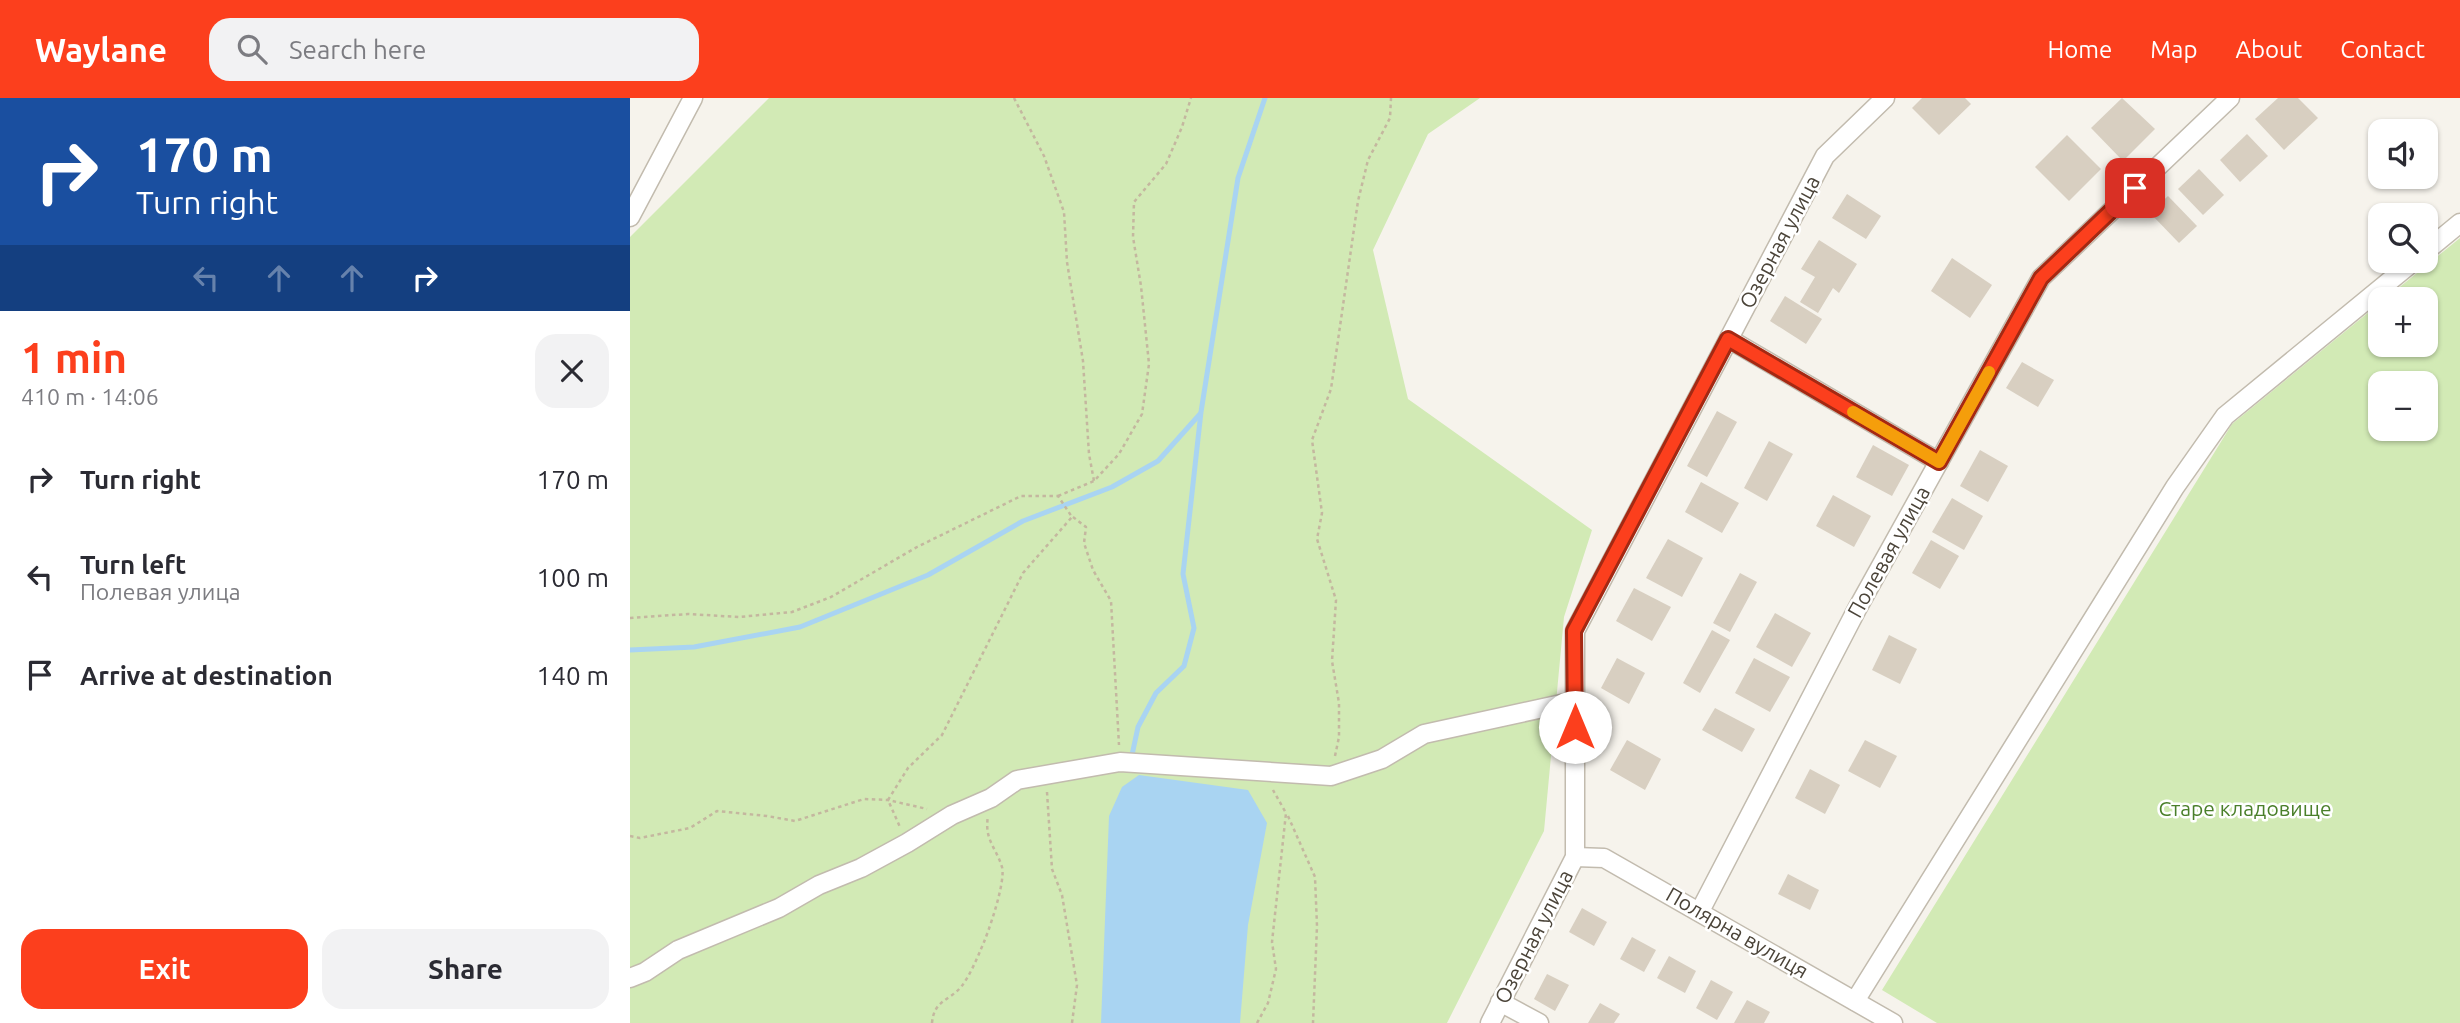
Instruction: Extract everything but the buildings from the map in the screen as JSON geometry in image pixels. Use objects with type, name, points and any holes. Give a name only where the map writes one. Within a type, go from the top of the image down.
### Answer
[{"type":"street","points":[[630,217],[693,98]]},
{"type":"street","name":"Озерная улица","points":[[1490,1023],[1575,857],[1574,631],[1825,156],[1885,98]]},
{"type":"street","name":"Полевая улица","points":[[1700,911],[1857,609],[2041,278],[2230,98]]},
{"type":"street","points":[[2438,241],[2460,223]]},
{"type":"street","points":[[1855,1000],[2175,487],[2225,416],[2399,273]]},
{"type":"street","points":[[1728,339],[1939,462]]},
{"type":"street","points":[[630,978],[645,972],[678,950],[779,908],[819,885],[861,868],[952,815],[991,798],[1017,780],[1120,762],[1331,776],[1382,758],[1424,734],[1575,701]]},
{"type":"street","name":"Полярна вулиця","points":[[1575,857],[1604,858],[1894,1023]]},
{"type":"street","points":[[1500,1002],[1539,1023]]},
{"type":"path","points":[[1014,98],[1044,156],[1064,212],[1067,262],[1083,361],[1089,454],[1094,481]]},
{"type":"path","points":[[630,618],[688,614],[739,617],[792,612],[831,597],[917,547],[1021,496],[1058,496],[1094,481],[1119,454],[1142,414],[1149,364],[1133,237],[1134,202],[1166,164],[1191,98]]},
{"type":"path","points":[[1331,776],[1339,737],[1339,703],[1332,661],[1336,600],[1317,539],[1322,513],[1312,440],[1331,389],[1358,201],[1368,160],[1390,118],[1391,98]]},
{"type":"path","points":[[1058,496],[1072,517],[1086,527],[1084,543],[1093,570],[1111,601],[1120,762]]},
{"type":"path","points":[[888,800],[908,768],[942,735],[1023,573],[1072,517]]},
{"type":"path","points":[[1261,772],[1286,813],[1315,877],[1317,926],[1313,1023]]},
{"type":"path","points":[[1046,790],[1052,869],[1062,895],[1077,985],[1072,1023]]},
{"type":"path","points":[[932,1023],[940,1002],[961,988],[981,949],[995,913],[1003,868],[991,846],[987,825],[991,798]]},
{"type":"path","points":[[630,836],[640,838],[690,828],[717,811],[795,821],[864,799],[888,800],[952,815]]},
{"type":"path","points":[[888,800],[907,843]]},
{"type":"path","points":[[1256,1023],[1268,1003],[1276,970],[1272,942],[1286,813]]},
{"type":"green space","points":[[769,98],[1480,98],[1428,134],[1373,250],[1408,399],[1592,530],[1564,617],[1544,831],[1447,1023],[630,1023],[630,237]]},
{"type":"green space","name":"Старе кладовище","points":[[2460,238],[2460,1023],[1937,1023],[1882,990],[2232,424],[2368,313],[2368,357],[2438,357],[2438,287],[2400,287],[2417,273],[2438,273],[2438,256]]},
{"type":"water","points":[[1139,775],[1248,790],[1267,823],[1248,925],[1240,1023],[1101,1023],[1109,816],[1122,787]]},
{"type":"waterway","points":[[1133,759],[1138,727],[1156,693],[1184,666],[1194,628],[1183,574],[1201,412],[1238,178],[1265,98]]},
{"type":"waterway","points":[[630,650],[694,647],[800,627],[928,575],[1023,521],[1112,487],[1158,461],[1200,414]]},
{"type":"slow traffic","points":[[1853,412],[1939,462],[1989,372]]},
{"type":"route","points":[[1575,727],[1574,631],[1728,339],[1939,462],[2041,278],[2135,188]]}]
